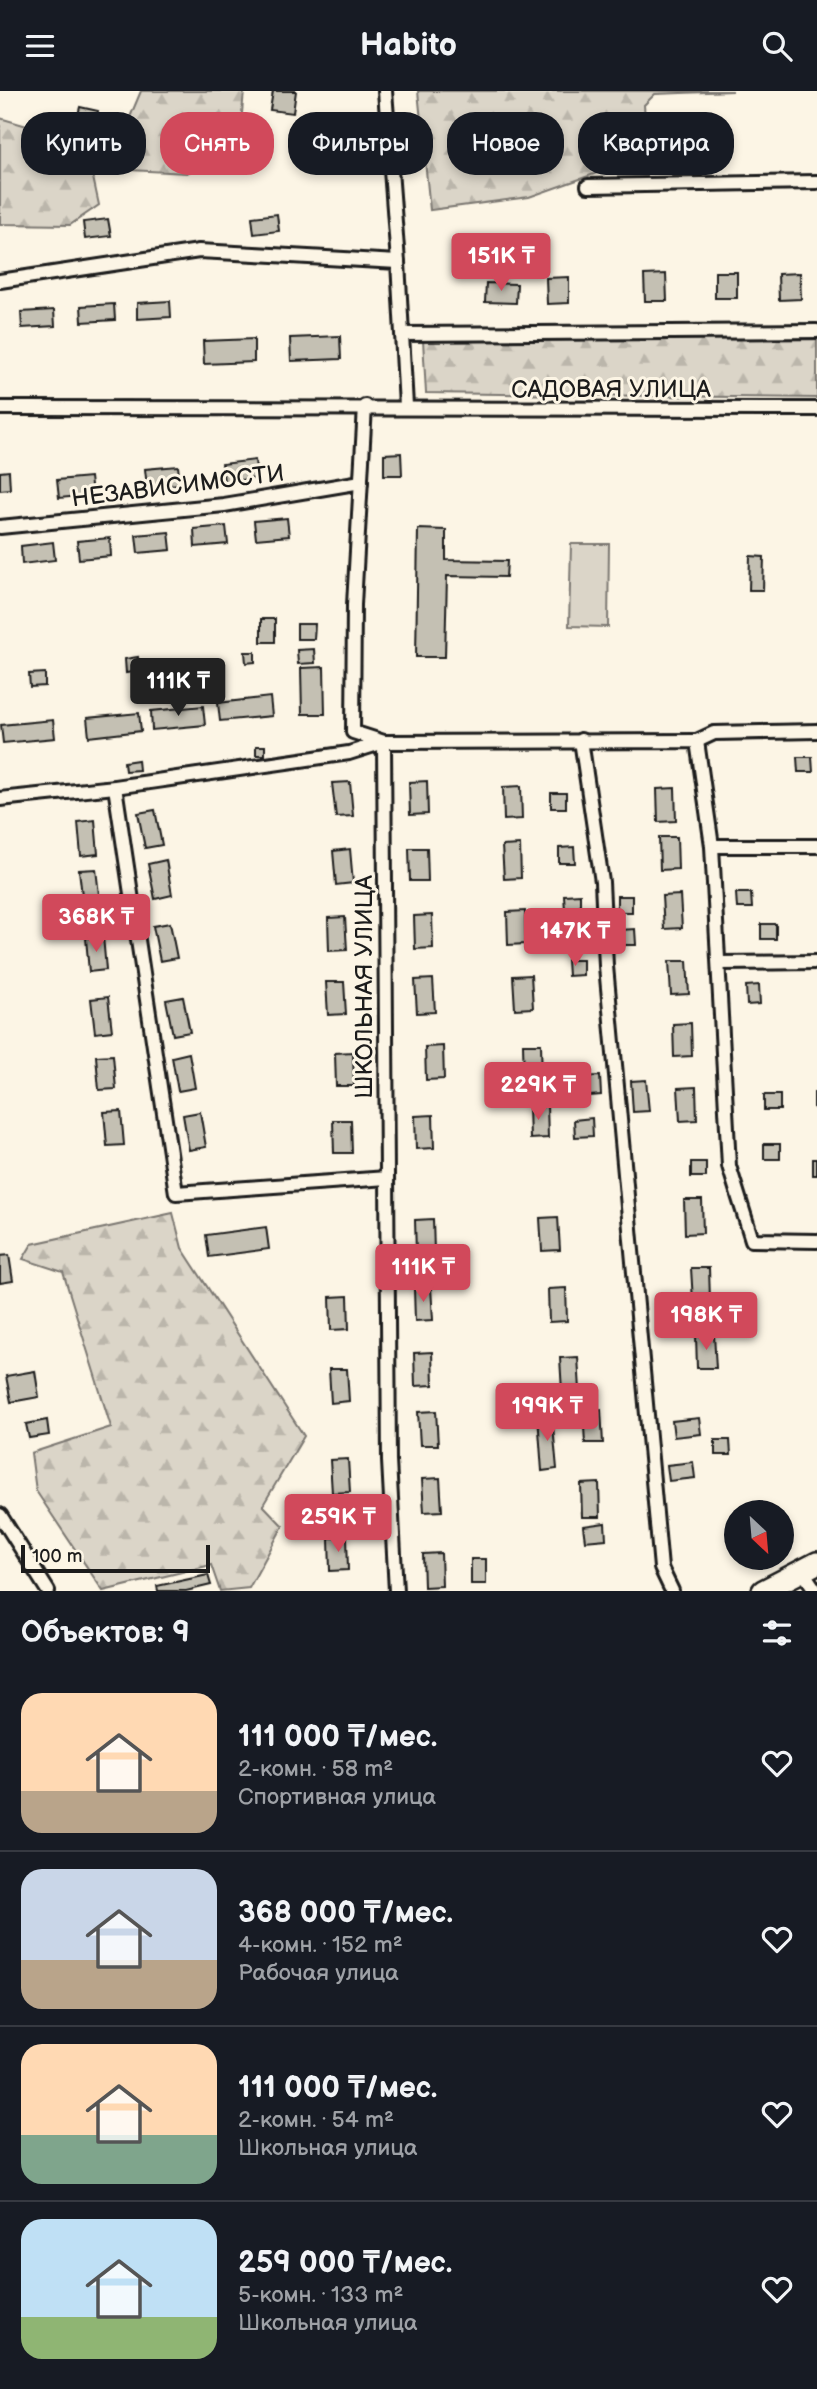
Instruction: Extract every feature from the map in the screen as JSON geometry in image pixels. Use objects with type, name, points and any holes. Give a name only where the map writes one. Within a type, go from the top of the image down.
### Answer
[{"type":"main road","points":[[762,1591],[810,1567]]},
{"type":"street","points":[[385,91],[406,406]]},
{"type":"street","points":[[588,186],[817,182]]},
{"type":"street","points":[[0,281],[199,251],[398,262]]},
{"type":"street","points":[[403,334],[817,331]]},
{"type":"street","name":"САДОВАЯ УЛИЦА","points":[[0,408],[406,406],[511,410],[817,409]]},
{"type":"street","points":[[365,407],[354,605],[353,732],[384,742]]},
{"type":"street","name":"НЕЗАВИСИМОСТИ","points":[[0,527],[224,505],[361,482]]},
{"type":"street","points":[[0,799],[115,787],[349,753],[384,742],[697,741],[714,733],[817,731]]},
{"type":"street","points":[[581,740],[602,882],[607,966],[661,1568],[672,1591]]},
{"type":"street","points":[[697,741],[712,846],[729,1166],[752,1240],[817,1241]]},
{"type":"street","name":"ШКОЛЬНАЯ УЛИЦА","points":[[384,742],[389,1461],[396,1591]]},
{"type":"street","points":[[115,787],[176,1193],[387,1178]]},
{"type":"street","points":[[712,846],[817,846]]},
{"type":"street","points":[[719,963],[817,962]]},
{"type":"street","points":[[0,1515],[48,1591]]},
{"type":"street","points":[[810,1567],[816,1591]]},
{"type":"green space","points":[[141,91],[244,91],[242,112],[160,112],[160,172],[146,171],[146,112],[132,112]]},
{"type":"green space","points":[[418,91],[733,91],[655,94],[644,105],[645,112],[578,112],[578,175],[591,175],[529,197],[430,210],[426,175],[433,175],[433,112],[420,112]]},
{"type":"green space","points":[[0,118],[21,124],[21,175],[93,175],[99,205],[70,225],[0,224]]},
{"type":"green space","points":[[817,339],[817,398],[426,393],[423,340]]},
{"type":"green space","points":[[571,544],[609,544],[608,627],[569,626]]},
{"type":"green space","points":[[173,1213],[182,1248],[304,1436],[263,1505],[283,1526],[249,1588],[220,1591],[211,1565],[103,1591],[36,1491],[31,1453],[111,1427],[63,1272],[23,1259],[32,1244]]},
{"type":"building","points":[[273,91],[296,91],[293,112],[270,110]]},
{"type":"building","points":[[80,107],[98,111],[98,112],[79,112]]},
{"type":"building","points":[[277,214],[279,231],[254,234],[252,217]]},
{"type":"building","points":[[108,219],[111,236],[85,239],[83,222]]},
{"type":"building","points":[[715,272],[737,272],[737,298],[715,298]]},
{"type":"building","points":[[800,273],[801,299],[779,300],[778,274]]},
{"type":"building","points":[[666,274],[667,301],[645,301],[644,275]]},
{"type":"building","points":[[569,277],[569,303],[547,304],[546,278]]},
{"type":"building","points":[[486,283],[517,284],[516,303],[485,302]]},
{"type":"building","points":[[170,301],[171,317],[137,319],[137,303]]},
{"type":"building","points":[[114,304],[115,320],[82,322],[81,306]]},
{"type":"building","points":[[54,310],[55,326],[22,328],[21,312]]},
{"type":"building","points":[[340,336],[341,359],[291,361],[290,338]]},
{"type":"building","points":[[254,339],[254,362],[204,364],[203,341]]},
{"type":"building","points":[[401,453],[402,475],[384,475],[384,454]]},
{"type":"building","points":[[255,460],[257,478],[224,482],[222,464]]},
{"type":"building","points":[[178,466],[180,484],[147,487],[145,469]]},
{"type":"building","points":[[9,471],[10,489],[0,490],[0,472]]},
{"type":"building","points":[[90,477],[92,495],[59,498],[57,480]]},
{"type":"building","points":[[287,518],[289,536],[256,539],[254,521]]},
{"type":"building","points":[[226,526],[228,544],[195,547],[194,529]]},
{"type":"building","points":[[418,529],[446,530],[446,560],[507,561],[506,577],[447,576],[445,657],[416,657]]},
{"type":"building","points":[[169,532],[171,550],[138,553],[136,535]]},
{"type":"building","points":[[110,538],[111,556],[79,559],[77,541]]},
{"type":"building","points":[[53,542],[55,560],[22,564],[21,546]]},
{"type":"building","points":[[750,556],[764,557],[763,590],[749,590]]},
{"type":"building","points":[[261,619],[275,619],[275,642],[261,642]]},
{"type":"building","points":[[297,624],[315,624],[314,639],[297,639]]},
{"type":"building","points":[[314,649],[315,663],[298,664],[297,650]]},
{"type":"building","points":[[245,652],[255,652],[255,662],[246,663]]},
{"type":"building","points":[[138,657],[140,671],[126,673],[125,659]]},
{"type":"building","points":[[324,667],[325,714],[302,714],[301,668]]},
{"type":"building","points":[[186,668],[188,689],[174,690],[172,669]]},
{"type":"building","points":[[45,673],[45,686],[30,687],[29,674]]},
{"type":"building","points":[[270,697],[272,716],[220,721],[218,703]]},
{"type":"building","points":[[203,706],[205,725],[152,730],[151,711]]},
{"type":"building","points":[[139,713],[141,731],[89,737],[87,718]]},
{"type":"building","points":[[53,720],[55,738],[3,743],[1,725]]},
{"type":"building","points":[[256,746],[265,746],[265,755],[256,755]]},
{"type":"building","points":[[797,757],[812,757],[813,772],[798,772]]},
{"type":"building","points":[[138,760],[139,770],[125,771],[124,762]]},
{"type":"building","points":[[427,781],[428,814],[410,815],[409,782]]},
{"type":"building","points":[[350,782],[353,816],[336,817],[332,783]]},
{"type":"building","points":[[521,786],[522,819],[504,820],[503,787]]},
{"type":"building","points":[[675,788],[676,821],[658,822],[657,789]]},
{"type":"building","points":[[551,793],[566,793],[566,808],[551,808]]},
{"type":"building","points":[[155,810],[162,845],[145,848],[138,813]]},
{"type":"building","points":[[95,820],[98,854],[81,856],[78,822]]},
{"type":"building","points":[[659,837],[677,837],[678,869],[660,870]]},
{"type":"building","points":[[520,845],[521,878],[504,879],[502,846]]},
{"type":"building","points":[[574,847],[575,863],[559,863],[559,848]]},
{"type":"building","points":[[409,848],[427,848],[428,881],[410,881]]},
{"type":"building","points":[[350,849],[353,883],[336,885],[333,851]]},
{"type":"building","points":[[166,860],[172,895],[155,899],[148,864]]},
{"type":"building","points":[[96,869],[100,903],[83,904],[79,870]]},
{"type":"building","points":[[736,893],[751,893],[752,908],[737,908]]},
{"type":"building","points":[[580,894],[580,910],[565,910],[564,895]]},
{"type":"building","points":[[680,895],[682,928],[664,929],[662,896]]},
{"type":"building","points":[[617,896],[632,896],[632,912],[617,912]]},
{"type":"building","points":[[525,911],[526,944],[508,945],[507,912]]},
{"type":"building","points":[[432,915],[433,948],[415,949],[414,916]]},
{"type":"building","points":[[345,917],[347,950],[329,951],[328,918]]},
{"type":"building","points":[[170,923],[177,958],[160,961],[153,926]]},
{"type":"building","points":[[761,924],[776,924],[776,939],[761,939]]},
{"type":"building","points":[[635,929],[636,945],[620,945],[620,930]]},
{"type":"building","points":[[103,936],[106,970],[89,972],[86,938]]},
{"type":"building","points":[[567,960],[583,960],[583,975],[568,976]]},
{"type":"building","points":[[669,961],[687,961],[689,994],[671,995]]},
{"type":"building","points":[[531,975],[533,1008],[515,1009],[513,976]]},
{"type":"building","points":[[433,979],[435,1012],[417,1013],[415,980]]},
{"type":"building","points":[[326,982],[344,982],[346,1014],[328,1015]]},
{"type":"building","points":[[759,985],[760,1004],[747,1005],[746,986]]},
{"type":"building","points":[[108,997],[112,1031],[95,1033],[91,999]]},
{"type":"building","points":[[183,997],[190,1032],[173,1035],[166,1000]]},
{"type":"building","points":[[691,1023],[692,1056],[674,1057],[673,1024]]},
{"type":"building","points":[[523,1044],[541,1044],[542,1077],[524,1077]]},
{"type":"building","points":[[443,1046],[444,1079],[426,1080],[425,1047]]},
{"type":"building","points":[[353,1052],[354,1086],[336,1086],[335,1053]]},
{"type":"building","points":[[189,1053],[195,1088],[178,1091],[172,1057]]},
{"type":"building","points":[[113,1055],[116,1089],[99,1090],[96,1056]]},
{"type":"building","points":[[600,1076],[601,1095],[578,1097],[576,1077]]},
{"type":"building","points":[[646,1080],[649,1111],[633,1112],[631,1081]]},
{"type":"building","points":[[696,1087],[697,1120],[680,1121],[678,1088]]},
{"type":"building","points":[[814,1093],[817,1093],[817,1108],[814,1108]]},
{"type":"building","points":[[764,1095],[780,1095],[780,1110],[764,1110]]},
{"type":"building","points":[[547,1105],[548,1138],[530,1139],[529,1106]]},
{"type":"building","points":[[121,1111],[124,1145],[107,1146],[104,1112]]},
{"type":"building","points":[[200,1112],[206,1147],[189,1150],[183,1115]]},
{"type":"building","points":[[433,1115],[434,1148],[416,1149],[415,1116]]},
{"type":"building","points":[[592,1118],[593,1136],[575,1137],[574,1120]]},
{"type":"building","points":[[333,1120],[351,1120],[352,1153],[334,1153]]},
{"type":"building","points":[[764,1144],[780,1144],[780,1159],[764,1159]]},
{"type":"building","points":[[813,1159],[817,1159],[817,1175],[813,1175]]},
{"type":"building","points":[[691,1162],[706,1162],[706,1177],[691,1177]]},
{"type":"building","points":[[684,1200],[702,1200],[703,1233],[685,1234]]},
{"type":"building","points":[[558,1217],[560,1250],[542,1251],[540,1218]]},
{"type":"building","points":[[433,1219],[434,1252],[416,1253],[415,1220]]},
{"type":"building","points":[[266,1227],[269,1249],[209,1257],[206,1235]]},
{"type":"building","points":[[9,1255],[13,1281],[0,1283],[0,1256]]},
{"type":"building","points":[[691,1268],[709,1268],[710,1300],[693,1301]]},
{"type":"building","points":[[431,1287],[433,1320],[415,1321],[414,1288]]},
{"type":"building","points":[[566,1288],[567,1321],[549,1322],[548,1289]]},
{"type":"building","points":[[348,1296],[349,1329],[331,1330],[330,1297]]},
{"type":"building","points":[[696,1335],[714,1335],[716,1368],[697,1368]]},
{"type":"building","points":[[432,1352],[433,1385],[415,1386],[414,1353]]},
{"type":"building","points":[[578,1357],[580,1390],[562,1391],[560,1358]]},
{"type":"building","points":[[329,1369],[347,1369],[349,1401],[331,1403]]},
{"type":"building","points":[[35,1371],[39,1397],[11,1402],[6,1376]]},
{"type":"building","points":[[583,1410],[601,1410],[603,1443],[585,1443]]},
{"type":"building","points":[[436,1411],[438,1445],[420,1445],[418,1412]]},
{"type":"building","points":[[552,1415],[557,1469],[542,1471],[538,1416]]},
{"type":"building","points":[[699,1418],[701,1434],[674,1437],[672,1421]]},
{"type":"building","points":[[47,1420],[49,1435],[29,1438],[26,1424]]},
{"type":"building","points":[[715,1440],[730,1440],[731,1455],[715,1455]]},
{"type":"building","points":[[348,1459],[350,1492],[332,1493],[330,1460]]},
{"type":"building","points":[[693,1462],[695,1478],[669,1481],[667,1465]]},
{"type":"building","points":[[440,1478],[442,1511],[424,1512],[422,1479]]},
{"type":"building","points":[[599,1483],[600,1517],[582,1517],[581,1484]]},
{"type":"building","points":[[605,1523],[606,1539],[585,1541],[583,1526]]},
{"type":"building","points":[[347,1537],[348,1570],[330,1571],[329,1538]]},
{"type":"building","points":[[441,1553],[442,1586],[424,1587],[423,1554]]},
{"type":"building","points":[[471,1559],[486,1559],[486,1584],[471,1584]]},
{"type":"building","points":[[208,1575],[211,1585],[186,1591],[158,1591],[157,1586]]}]
